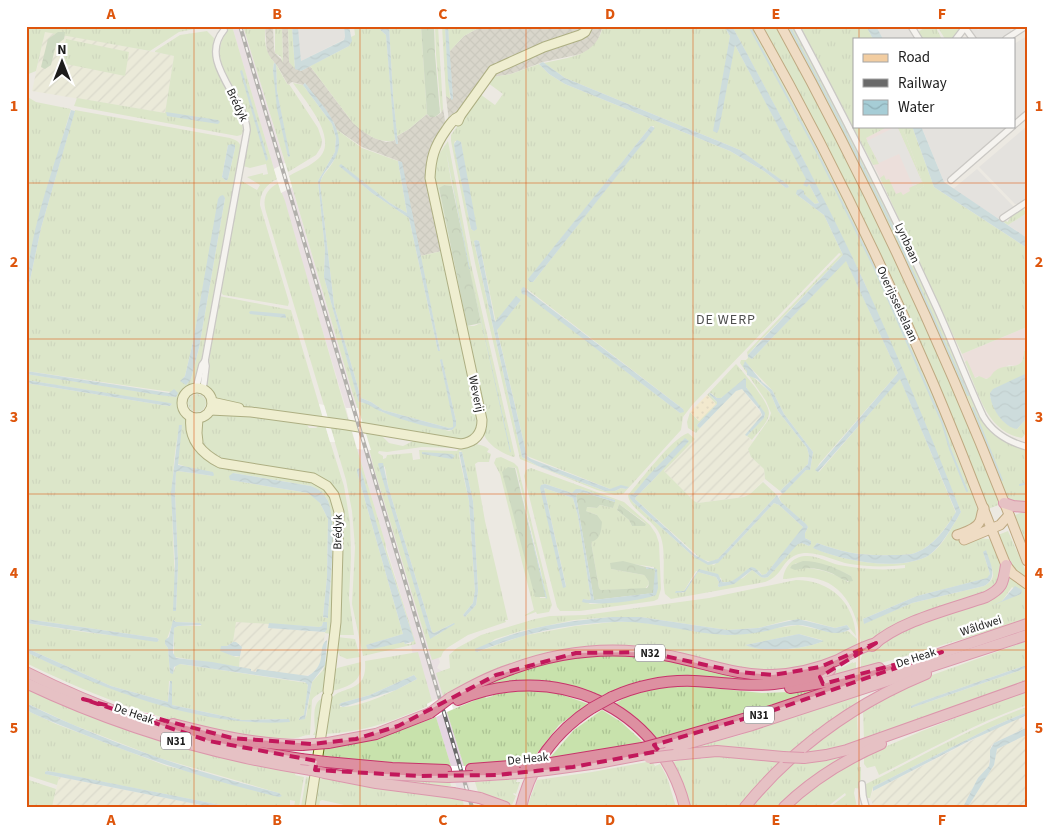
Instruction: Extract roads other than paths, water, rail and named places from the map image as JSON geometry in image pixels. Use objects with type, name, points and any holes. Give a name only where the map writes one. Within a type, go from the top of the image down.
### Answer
[{"type":"highway","points":[[1004,503],[1016,507],[1026,507]]},
{"type":"highway","points":[[998,521],[1026,507]]},
{"type":"highway","name":"N32","points":[[83,699],[232,738],[264,743],[302,745],[328,743],[376,734],[430,713],[511,669],[544,659],[588,651],[646,652],[682,658],[738,672],[764,675],[808,670],[858,653],[907,625],[927,616],[986,597],[1003,584],[1006,565]]},
{"type":"highway","name":"Wâldwei","points":[[942,652],[1027,624]]},
{"type":"highway","points":[[746,807],[790,759],[827,729],[855,710],[920,676],[1027,636]]},
{"type":"highway","name":"De Heak","points":[[859,682],[1027,636]]},
{"type":"highway","name":"De Heak","points":[[26,683],[101,716],[156,735],[242,758],[300,763],[311,770],[384,768],[472,773],[549,767],[643,754],[669,748],[942,652]]},
{"type":"highway","name":"N31","points":[[521,807],[532,772],[550,746],[569,725],[592,708],[612,697],[645,686],[678,682],[692,681],[748,685],[784,683],[822,673],[858,653]]},
{"type":"highway","name":"De Heak","points":[[26,672],[83,699],[136,719],[183,734],[325,769]]},
{"type":"highway","name":"N31","points":[[678,682],[748,688],[780,688],[859,682]]},
{"type":"highway","name":"N32","points":[[451,700],[494,688],[530,684],[563,688],[604,702],[636,725],[662,755],[676,779],[685,807]]},
{"type":"highway","points":[[784,807],[856,751],[1027,686]]},
{"type":"highway","name":"N31","points":[[643,754],[669,748],[804,758],[856,751]]},
{"type":"highway","name":"N31","points":[[325,769],[382,783],[453,792],[480,798],[505,807]]},
{"type":"main road","name":"Overijsselselaan","points":[[757,26],[800,105],[861,225],[930,376],[984,508],[1016,534],[1027,561]]},
{"type":"main road","name":"Overijsselselaan","points":[[781,26],[875,207],[924,311],[1004,503],[998,521],[996,541],[1006,565],[1013,574],[1027,584]]},
{"type":"main road","points":[[976,532],[980,514],[984,508]]},
{"type":"main road","points":[[961,538],[998,521]]},
{"type":"main road","points":[[976,532],[996,541]]},
{"type":"street","name":"Weverij","points":[[211,406],[347,425],[461,444],[477,437],[481,430],[482,420],[430,178],[436,144],[452,122],[460,116],[494,70],[544,47],[580,36],[588,26]]},
{"type":"street","name":"Lynbaan","points":[[796,26],[831,91],[898,226],[935,304],[983,416],[997,432],[1027,448]]},
{"type":"street","points":[[911,26],[918,38]]},
{"type":"street","points":[[1008,38],[1026,26]]},
{"type":"street","points":[[957,38],[965,27],[972,38]]},
{"type":"street","name":"Brédyk","points":[[200,390],[206,366],[205,361],[247,130],[245,115],[231,92],[216,58],[215,47],[217,40],[224,30]]},
{"type":"street","points":[[1016,123],[1027,114]]},
{"type":"street","points":[[951,180],[1011,128]]},
{"type":"street","points":[[1004,218],[1027,202]]},
{"type":"street","points":[[200,390],[209,395],[211,406],[205,416],[194,417],[184,410],[183,402],[187,393],[200,390]]},
{"type":"street","name":"Brédyk","points":[[194,417],[191,433],[194,441],[205,454],[220,464],[313,478],[327,486],[334,495],[339,512],[334,646],[310,807]]},
{"type":"street","points":[[862,784],[866,807]]},
{"type":"water","points":[[292,26],[297,26],[298,28],[301,61],[344,40],[344,26],[349,26],[352,41],[349,46],[301,71],[295,69]]},
{"type":"water","points":[[376,26],[384,28],[389,26],[398,144],[396,144],[394,132],[386,35]]},
{"type":"water","points":[[445,26],[448,26],[453,99],[451,100],[448,81]]},
{"type":"water","points":[[724,26],[732,26],[833,217],[902,368],[961,512],[941,543],[926,557],[899,563],[869,563],[839,557],[813,548],[817,543],[863,554],[913,554],[934,541],[956,512],[900,379],[818,472],[815,470],[898,373],[846,261],[752,359],[748,357],[843,255],[824,215],[796,194],[797,190],[801,189],[815,204],[819,203],[809,184],[807,187],[803,185],[806,179],[735,45],[719,129],[717,133],[713,131],[730,36]]},
{"type":"water","points":[[866,26],[876,26],[882,38],[872,38]]},
{"type":"water","points":[[543,62],[565,78],[740,150],[789,187],[786,188],[764,171],[730,151],[565,84],[549,74],[539,64]]},
{"type":"water","points":[[274,63],[276,64],[277,91],[290,156],[288,157],[277,109]]},
{"type":"water","points":[[242,70],[268,159],[266,161],[240,71]]},
{"type":"water","points":[[305,83],[330,116],[338,135],[337,154],[320,184],[334,305],[361,398],[383,410],[449,428],[453,427],[440,360],[442,359],[456,421],[456,426],[452,430],[405,420],[380,411],[358,400],[324,277],[325,250],[318,181],[335,152],[336,138],[332,124],[303,85]]},
{"type":"water","points":[[71,110],[75,111],[41,228],[26,299],[27,276],[36,228]]},
{"type":"water","points":[[166,112],[218,120],[220,122],[218,124],[167,116]]},
{"type":"water","points":[[651,126],[655,128],[533,282],[530,282],[528,279]]},
{"type":"water","points":[[913,128],[922,128],[944,182],[1027,238],[1027,248],[934,187]]},
{"type":"water","points":[[457,140],[461,142],[477,229],[474,231],[471,229],[455,151],[454,144]]},
{"type":"water","points":[[228,145],[235,145],[235,148],[226,181],[222,177]]},
{"type":"water","points":[[446,151],[470,269],[469,269]]},
{"type":"water","points":[[398,161],[402,162],[440,351],[438,351],[409,218],[372,193],[339,166],[341,164],[390,203],[407,213]]},
{"type":"water","points":[[223,195],[225,198],[199,348],[191,379],[186,385],[180,381],[185,376],[193,342],[218,199]]},
{"type":"water","points":[[474,241],[479,241],[495,322],[516,296],[521,300],[497,330],[527,456],[610,489],[621,485],[629,487],[626,489],[605,491],[538,466],[522,457]]},
{"type":"water","points":[[471,275],[511,452],[510,452]]},
{"type":"water","points":[[523,287],[683,409],[684,412],[680,413],[526,295],[522,294],[521,290]]},
{"type":"water","points":[[249,312],[285,314],[286,318],[250,314]]},
{"type":"water","points":[[745,361],[762,382],[772,390],[784,414],[813,452],[810,470],[806,470],[783,494],[780,491],[808,464],[809,455],[807,448],[778,411],[770,392],[757,379],[747,375],[747,371],[743,366]]},
{"type":"water","points":[[26,371],[169,393],[174,389],[178,393],[176,397],[159,395],[26,374]]},
{"type":"water","points":[[1027,373],[1027,418],[1017,429],[1007,424],[998,416],[992,404],[990,393],[993,389]]},
{"type":"water","points":[[745,378],[746,387],[765,413],[764,418],[747,436],[745,435],[762,415],[742,389],[736,391],[700,428],[698,427],[697,425],[717,404],[709,394],[721,398]]},
{"type":"water","points":[[26,380],[172,404],[170,406],[162,405],[26,383]]},
{"type":"water","points":[[179,425],[182,425],[178,465],[213,472],[214,475],[176,472],[178,564],[176,611],[173,611],[175,564],[171,493]]},
{"type":"water","points":[[685,438],[689,441],[635,499],[695,555],[708,562],[718,559],[777,495],[781,502],[806,524],[808,527],[805,538],[811,541],[811,544],[809,546],[802,543],[798,544],[768,577],[761,577],[752,570],[734,584],[719,587],[716,577],[698,572],[685,592],[675,593],[676,591],[684,591],[699,569],[718,574],[722,582],[734,580],[751,567],[755,568],[762,575],[766,574],[803,527],[779,505],[774,503],[718,563],[708,565],[694,557],[633,502],[629,495],[633,494]]},
{"type":"water","points":[[422,452],[452,454],[455,456],[452,459],[422,454]]},
{"type":"water","points":[[459,452],[462,452],[473,501],[478,591],[476,605],[465,617],[463,615],[473,603],[475,591],[469,501]]},
{"type":"water","points":[[383,463],[388,486],[432,632],[434,633],[455,624],[430,639],[378,464]]},
{"type":"water","points":[[360,468],[414,641],[368,650],[366,645],[403,634],[357,472],[357,469]]},
{"type":"water","points":[[515,468],[547,598],[546,599]]},
{"type":"water","points":[[233,473],[311,486],[321,492],[328,501],[331,512],[333,541],[328,618],[323,617],[327,577],[328,519],[320,503],[308,493],[230,480],[229,476]]},
{"type":"water","points":[[545,484],[572,493],[576,489],[580,489],[615,500],[615,502],[582,492],[576,496],[594,600],[653,593],[655,571],[654,569],[646,569],[646,567],[657,569],[658,588],[656,595],[619,602],[582,602],[583,599],[591,599],[578,516],[573,498],[544,488],[566,587],[563,588],[540,488],[541,485]]},
{"type":"water","points":[[986,550],[992,570],[989,583],[984,586],[912,603],[864,624],[863,619],[917,596],[987,578],[990,574],[983,552]]},
{"type":"water","points":[[1015,586],[1022,590],[1021,594],[991,606],[1002,601]]},
{"type":"water","points":[[612,617],[640,617],[727,630],[758,628],[798,619],[835,628],[847,625],[850,629],[844,632],[831,633],[793,625],[757,633],[727,635],[643,623],[596,623],[544,631],[510,640],[477,652],[475,651],[475,649],[492,642],[525,631],[560,623]]},
{"type":"water","points":[[26,619],[157,638],[159,640],[157,642],[26,623]]},
{"type":"water","points":[[173,620],[176,622],[200,623],[202,625],[178,626],[174,628],[173,653],[176,658],[212,662],[251,669],[251,671],[256,672],[257,669],[308,676],[318,666],[322,647],[327,640],[325,665],[312,682],[305,719],[299,720],[304,715],[308,685],[305,682],[180,664],[174,667],[173,674],[170,673],[168,648],[165,640],[169,637]]},
{"type":"water","points":[[323,622],[327,622],[325,632],[268,628],[269,623],[319,627],[322,626]]},
{"type":"water","points":[[799,634],[824,641],[806,646],[773,650],[753,648],[745,645]]},
{"type":"water","points":[[233,642],[242,647],[240,656],[233,656],[220,651],[221,646],[227,646]]},
{"type":"water","points":[[26,648],[111,686],[168,702],[170,681],[172,681],[172,705],[242,720],[289,719],[290,722],[257,722],[223,719],[188,713],[154,704],[56,666],[26,652]]},
{"type":"water","points":[[1027,665],[1027,668],[911,708],[911,706],[923,701]]},
{"type":"water","points":[[414,675],[417,679],[396,690],[343,707],[339,705],[370,695]]},
{"type":"water","points":[[26,703],[87,731],[150,755],[279,793],[282,796],[279,797],[232,785],[139,755],[34,714],[26,710]]},
{"type":"water","points":[[1027,712],[1027,715],[969,741],[873,791],[873,787],[992,727]]},
{"type":"water","points":[[1026,728],[1027,737],[1024,736],[997,749],[994,765],[968,807],[963,807],[978,778],[989,766],[990,750],[994,743]]},
{"type":"water","points":[[47,771],[231,807],[211,807],[45,774]]},
{"type":"waterway","points":[[749,26],[816,150],[875,269],[942,422],[950,449],[967,491]]},
{"type":"waterway","points":[[789,26],[892,226],[968,395]]},
{"type":"waterway","points":[[973,408],[1002,480]]},
{"type":"waterway","points":[[1020,485],[1027,483]]},
{"type":"railway","points":[[240,26],[472,807]]},
{"type":"district","name":"DE WERP","points":[[726,320]]}]
